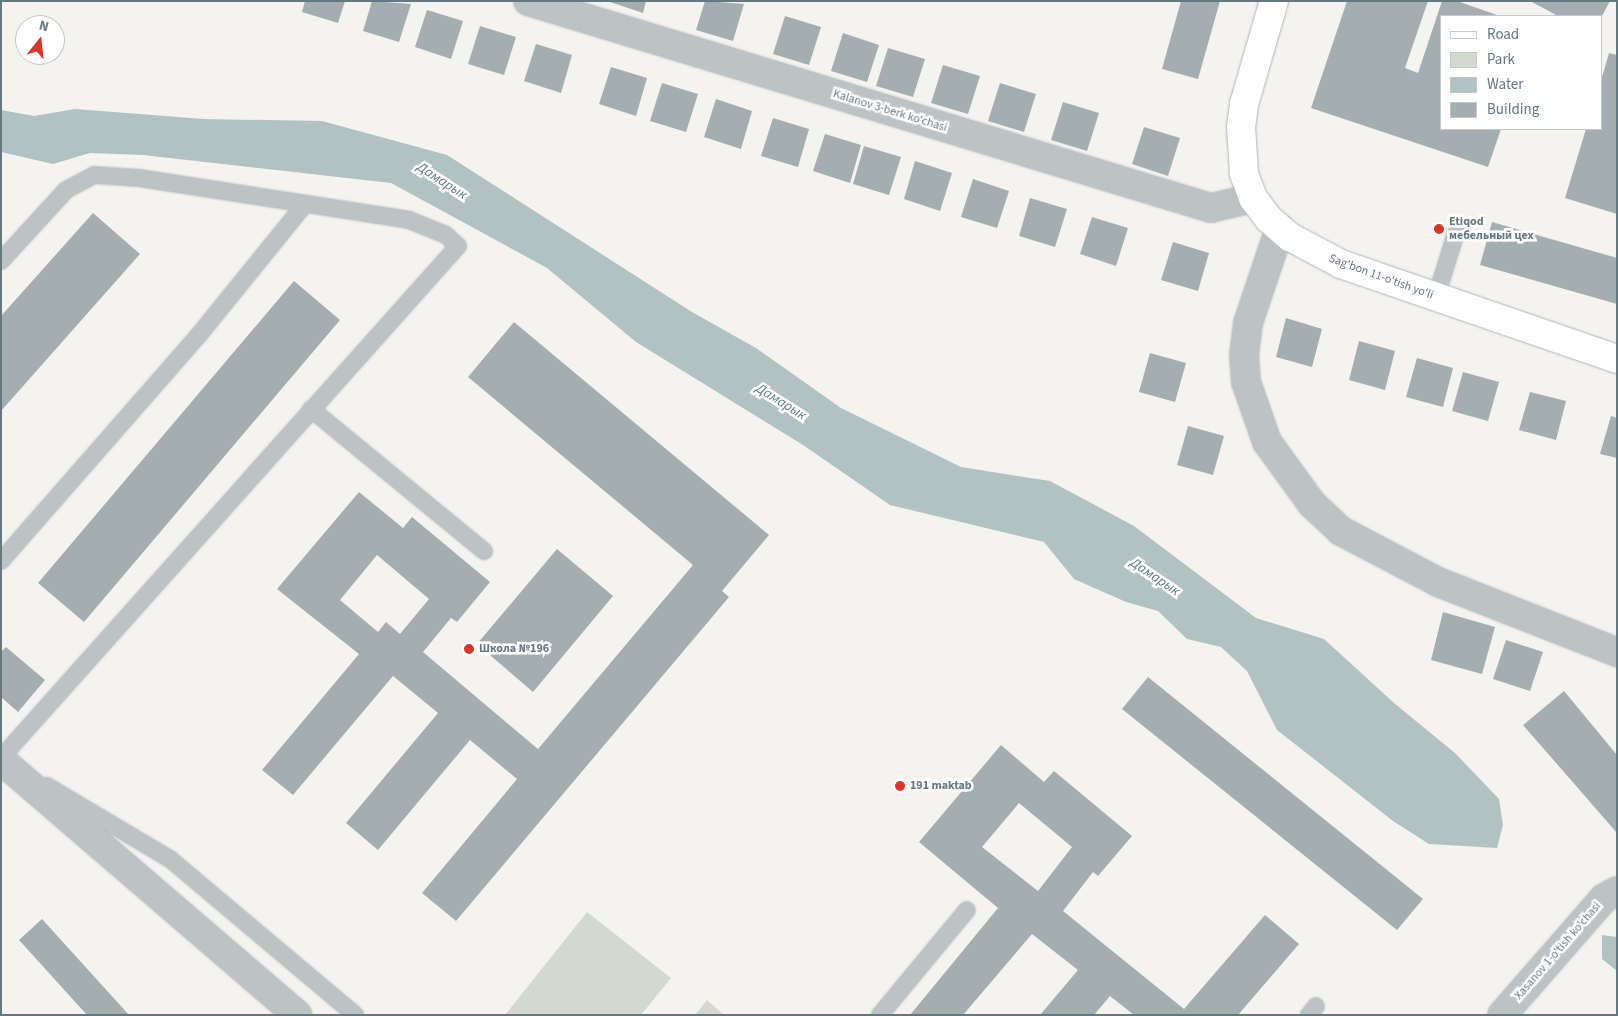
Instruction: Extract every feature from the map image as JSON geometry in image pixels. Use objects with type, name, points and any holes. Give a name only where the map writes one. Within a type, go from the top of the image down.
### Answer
[{"type":"main road","name":"Sag'bon 11-o'tish yo'li","points":[[1274,1],[1244,104],[1240,150],[1253,198],[1280,228],[1315,252],[1342,264],[1617,359]]},
{"type":"street","name":"Kalanov 3-berk ko'chasi","points":[[528,1],[1211,208],[1253,198]]},
{"type":"street","points":[[1280,228],[1248,324],[1244,354],[1246,382],[1255,413],[1267,442],[1296,484],[1341,531],[1388,558],[1438,582],[1617,652]]},
{"type":"street","points":[[1,759],[297,1015]]},
{"type":"street","name":"Xasanov 1-o'tish ko'chasi","points":[[1502,1015],[1604,898],[1617,892]]},
{"type":"lane","points":[[1,261],[66,190],[94,175],[139,178],[409,220],[446,235],[458,246],[1,759],[170,858],[356,1015]]},
{"type":"lane","points":[[1,561],[198,336],[304,205]]},
{"type":"lane","points":[[1436,297],[1458,227]]},
{"type":"lane","points":[[312,410],[484,551]]},
{"type":"lane","points":[[880,1015],[967,910]]},
{"type":"green space","points":[[587,912],[671,978],[641,1015],[505,1015]]},
{"type":"green space","points":[[707,1000],[724,1015],[695,1015]]},
{"type":"water","name":"Дамарык","points":[[75,109],[204,119],[322,121],[447,155],[692,312],[756,348],[841,408],[961,467],[1050,481],[1134,526],[1256,618],[1324,639],[1394,703],[1455,753],[1499,799],[1503,825],[1497,848],[1429,844],[1393,821],[1277,730],[1247,671],[1221,647],[1187,639],[1158,611],[1126,602],[1074,579],[1044,542],[890,505],[803,445],[636,342],[547,268],[391,183],[143,155],[90,153],[53,164],[1,152],[1,110],[34,116]]},
{"type":"water","points":[[1602,935],[1617,937],[1617,971],[1602,959]]},
{"type":"building","points":[[305,1],[345,1],[338,23],[302,12]]},
{"type":"building","points":[[372,1],[411,4],[399,42],[363,31]]},
{"type":"building","points":[[607,1],[646,1],[643,13]]},
{"type":"building","points":[[705,1],[744,4],[733,41],[696,30]]},
{"type":"building","points":[[1181,1],[1220,1],[1198,79],[1162,69]]},
{"type":"building","points":[[1347,1],[1428,1],[1405,68],[1418,73],[1442,1],[1457,1],[1497,15],[1440,15],[1440,130],[1501,130],[1488,167],[1311,108]]},
{"type":"building","points":[[1530,1],[1610,1],[1603,15],[1556,15]]},
{"type":"building","points":[[427,10],[463,21],[451,59],[415,47]]},
{"type":"building","points":[[785,16],[821,27],[809,65],[773,54]]},
{"type":"building","points":[[480,26],[516,37],[504,75],[468,64]]},
{"type":"building","points":[[843,33],[879,45],[867,82],[831,71]]},
{"type":"building","points":[[536,44],[572,55],[561,93],[524,81]]},
{"type":"building","points":[[888,48],[925,59],[913,97],[876,86]]},
{"type":"building","points":[[1609,53],[1617,55],[1617,214],[1565,198],[1586,130],[1603,130],[1603,74]]},
{"type":"building","points":[[943,65],[980,76],[968,114],[931,103]]},
{"type":"building","points":[[611,67],[647,78],[636,116],[599,104]]},
{"type":"building","points":[[662,83],[698,94],[686,132],[650,121]]},
{"type":"building","points":[[1000,83],[1036,94],[1024,132],[988,121]]},
{"type":"building","points":[[716,99],[752,111],[741,149],[704,137]]},
{"type":"building","points":[[1063,102],[1099,113],[1087,151],[1051,140]]},
{"type":"building","points":[[773,118],[809,129],[798,167],[761,156]]},
{"type":"building","points":[[1144,127],[1180,138],[1168,176],[1132,164]]},
{"type":"building","points":[[825,134],[861,145],[850,183],[813,171]]},
{"type":"building","points":[[864,146],[901,157],[889,195],[853,184]]},
{"type":"building","points":[[915,161],[952,173],[940,211],[904,199]]},
{"type":"building","points":[[973,179],[1009,191],[997,228],[961,217]]},
{"type":"building","points":[[1030,198],[1067,209],[1055,247],[1019,236]]},
{"type":"building","points":[[93,213],[140,254],[1,411],[1,316]]},
{"type":"building","points":[[1092,217],[1128,228],[1116,266],[1080,254]]},
{"type":"building","points":[[1492,222],[1617,258],[1617,304],[1480,265]]},
{"type":"building","points":[[1173,242],[1209,253],[1198,291],[1161,280]]},
{"type":"building","points":[[294,281],[340,320],[84,622],[38,583]]},
{"type":"building","points":[[1286,318],[1322,329],[1312,367],[1276,357]]},
{"type":"building","points":[[514,322],[769,535],[722,591],[729,597],[456,921],[422,893],[517,779],[470,740],[378,850],[346,823],[438,713],[393,676],[293,795],[262,770],[359,654],[277,589],[359,492],[403,528],[412,517],[490,582],[457,622],[451,618],[423,652],[538,749],[693,565],[468,377]],"holes":[[[377,555],[429,599],[400,634],[386,622],[378,632],[340,600]]]},
{"type":"building","points":[[1359,341],[1395,351],[1385,390],[1349,380]]},
{"type":"building","points":[[1150,353],[1186,363],[1175,402],[1139,392]]},
{"type":"building","points":[[1417,358],[1453,368],[1443,407],[1406,397]]},
{"type":"building","points":[[1463,372],[1499,382],[1488,421],[1452,411]]},
{"type":"building","points":[[1530,392],[1566,401],[1556,440],[1519,430]]},
{"type":"building","points":[[1611,416],[1617,418],[1617,458],[1600,454]]},
{"type":"building","points":[[1188,426],[1224,436],[1213,475],[1177,465]]},
{"type":"building","points":[[557,549],[613,596],[533,692],[477,644]]},
{"type":"building","points":[[1443,612],[1495,627],[1482,674],[1431,660]]},
{"type":"building","points":[[1506,640],[1543,652],[1530,691],[1493,679]]},
{"type":"building","points":[[6,647],[45,680],[18,712],[1,697],[1,652]]},
{"type":"building","points":[[1148,677],[1423,899],[1397,930],[1122,709]]},
{"type":"building","points":[[1564,691],[1617,755],[1617,833],[1523,725]]},
{"type":"building","points":[[1001,745],[1044,782],[1054,771],[1132,836],[1098,876],[1093,872],[1063,911],[1184,1009],[1265,915],[1299,944],[1238,1015],[1134,1015],[1110,996],[1094,1015],[1040,1015],[1078,970],[1032,934],[963,1015],[910,1015],[998,908],[919,842]],"holes":[[[1019,803],[1072,847],[1038,891],[982,847]]]},
{"type":"building","points":[[42,919],[129,1015],[87,1015],[19,940]]},
{"type":"place","name":"Etiqod мебельный цех","points":[[1439,229]]},
{"type":"place","name":"Школа №196","points":[[469,649]]},
{"type":"place","name":"191 maktab","points":[[900,786]]}]
